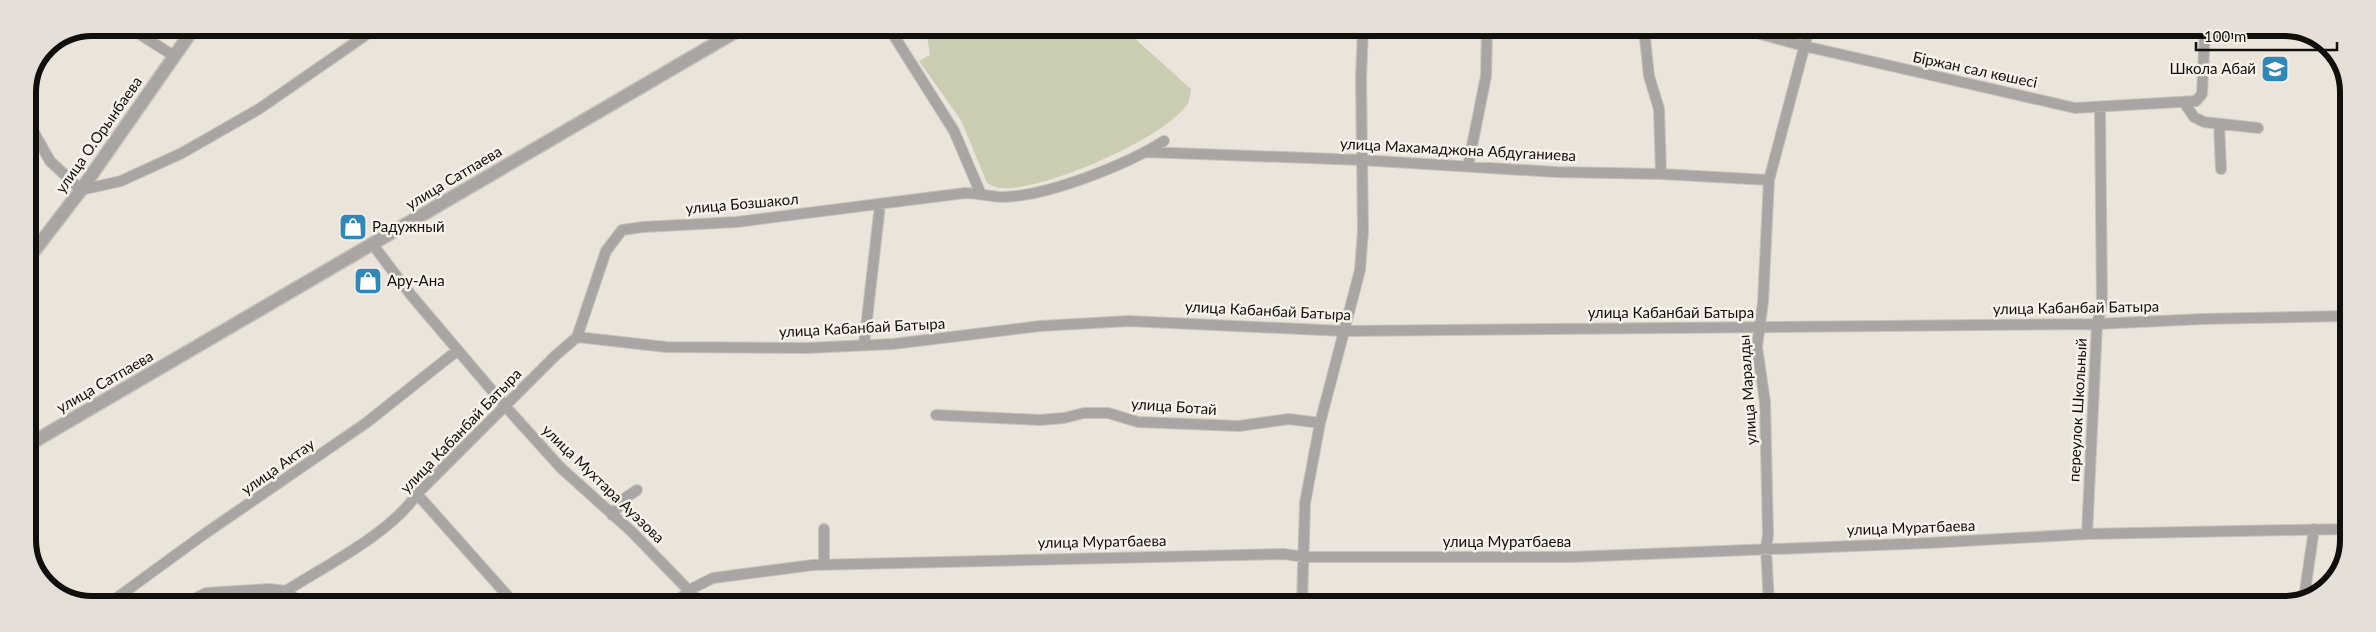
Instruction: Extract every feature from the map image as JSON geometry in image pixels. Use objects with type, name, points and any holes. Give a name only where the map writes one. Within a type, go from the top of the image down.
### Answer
[{"type":"street","points":[[143,36],[174,56]]},
{"type":"street","name":"улица О.Орынбаева","points":[[36,249],[81,190],[188,36]]},
{"type":"street","points":[[36,136],[50,161],[81,190],[121,181],[182,152],[267,104],[365,36]]},
{"type":"street","name":"улица Сатпаева","points":[[36,440],[728,36]]},
{"type":"street","points":[[894,36],[954,131],[980,192]]},
{"type":"street","points":[[1302,596],[1305,504],[1320,423],[1355,290],[1361,255],[1363,36]]},
{"type":"street","points":[[1468,166],[1486,76],[1487,36]]},
{"type":"street","points":[[1645,36],[1649,76],[1659,109],[1661,174]]},
{"type":"street","name":"Біржан сал көшесі","points":[[1768,36],[2075,108],[2185,104],[2196,101],[2202,94],[2205,36]]},
{"type":"street","name":"улица Маралды","points":[[1769,596],[1766,548],[1768,535],[1765,402],[1757,347],[1758,327],[1763,302],[1769,180],[1806,36]]},
{"type":"street","points":[[2185,104],[2194,117],[2204,122],[2258,128]]},
{"type":"street","name":"переулок Школьный","points":[[2087,534],[2097,324],[2102,304],[2100,108]]},
{"type":"street","points":[[2219,124],[2222,169]]},
{"type":"street","points":[[1146,152],[1164,140]]},
{"type":"street","name":"улица Бозшакол","points":[[577,337],[606,251],[622,230],[643,226],[737,222],[980,192],[1002,197],[1057,188],[1146,152]]},
{"type":"street","name":"улица Махамаджона Абдуганиева","points":[[1146,152],[1361,160],[1556,172],[1661,174],[1769,180]]},
{"type":"street","points":[[864,345],[880,205]]},
{"type":"street","name":"улица Мухтара Ауэзова","points":[[373,245],[410,295],[561,468],[694,596]]},
{"type":"street","name":"улица Кабанбай Батыра","points":[[286,591],[379,532],[406,510],[417,494],[555,356],[577,337],[666,347],[807,348],[950,339],[1040,326],[1129,321],[1343,331],[2097,324],[2203,319],[2340,316]]},
{"type":"street","name":"улица Актау","points":[[121,596],[204,535],[366,423],[458,350]]},
{"type":"street","name":"улица Ботай","points":[[936,416],[1040,420],[1064,418],[1084,413],[1108,413],[1138,422],[1239,426],[1290,419],[1320,423]]},
{"type":"street","points":[[612,515],[625,498],[637,490]]},
{"type":"street","points":[[417,494],[508,596]]},
{"type":"street","points":[[824,529],[824,565]]},
{"type":"street","points":[[2305,592],[2314,529]]},
{"type":"street","name":"улица Муратбаева","points":[[683,596],[689,590],[713,578],[824,565],[1284,554],[1304,557],[1571,557],[1929,543],[2087,534],[2340,529]]},
{"type":"street","points":[[200,596],[206,593],[270,589],[286,591],[292,596]]},
{"type":"green space","points":[[927,36],[1132,36],[1191,89],[1188,103],[1176,117],[1156,132],[1130,146],[1102,160],[1044,181],[1020,187],[998,188],[987,183],[961,120],[919,61],[930,55]]},
{"type":"place","name":"Школа Абай","points":[[2275,69]]},
{"type":"place","name":"Радужный","points":[[353,227]]},
{"type":"place","name":"Ару-Ана","points":[[368,281]]}]
